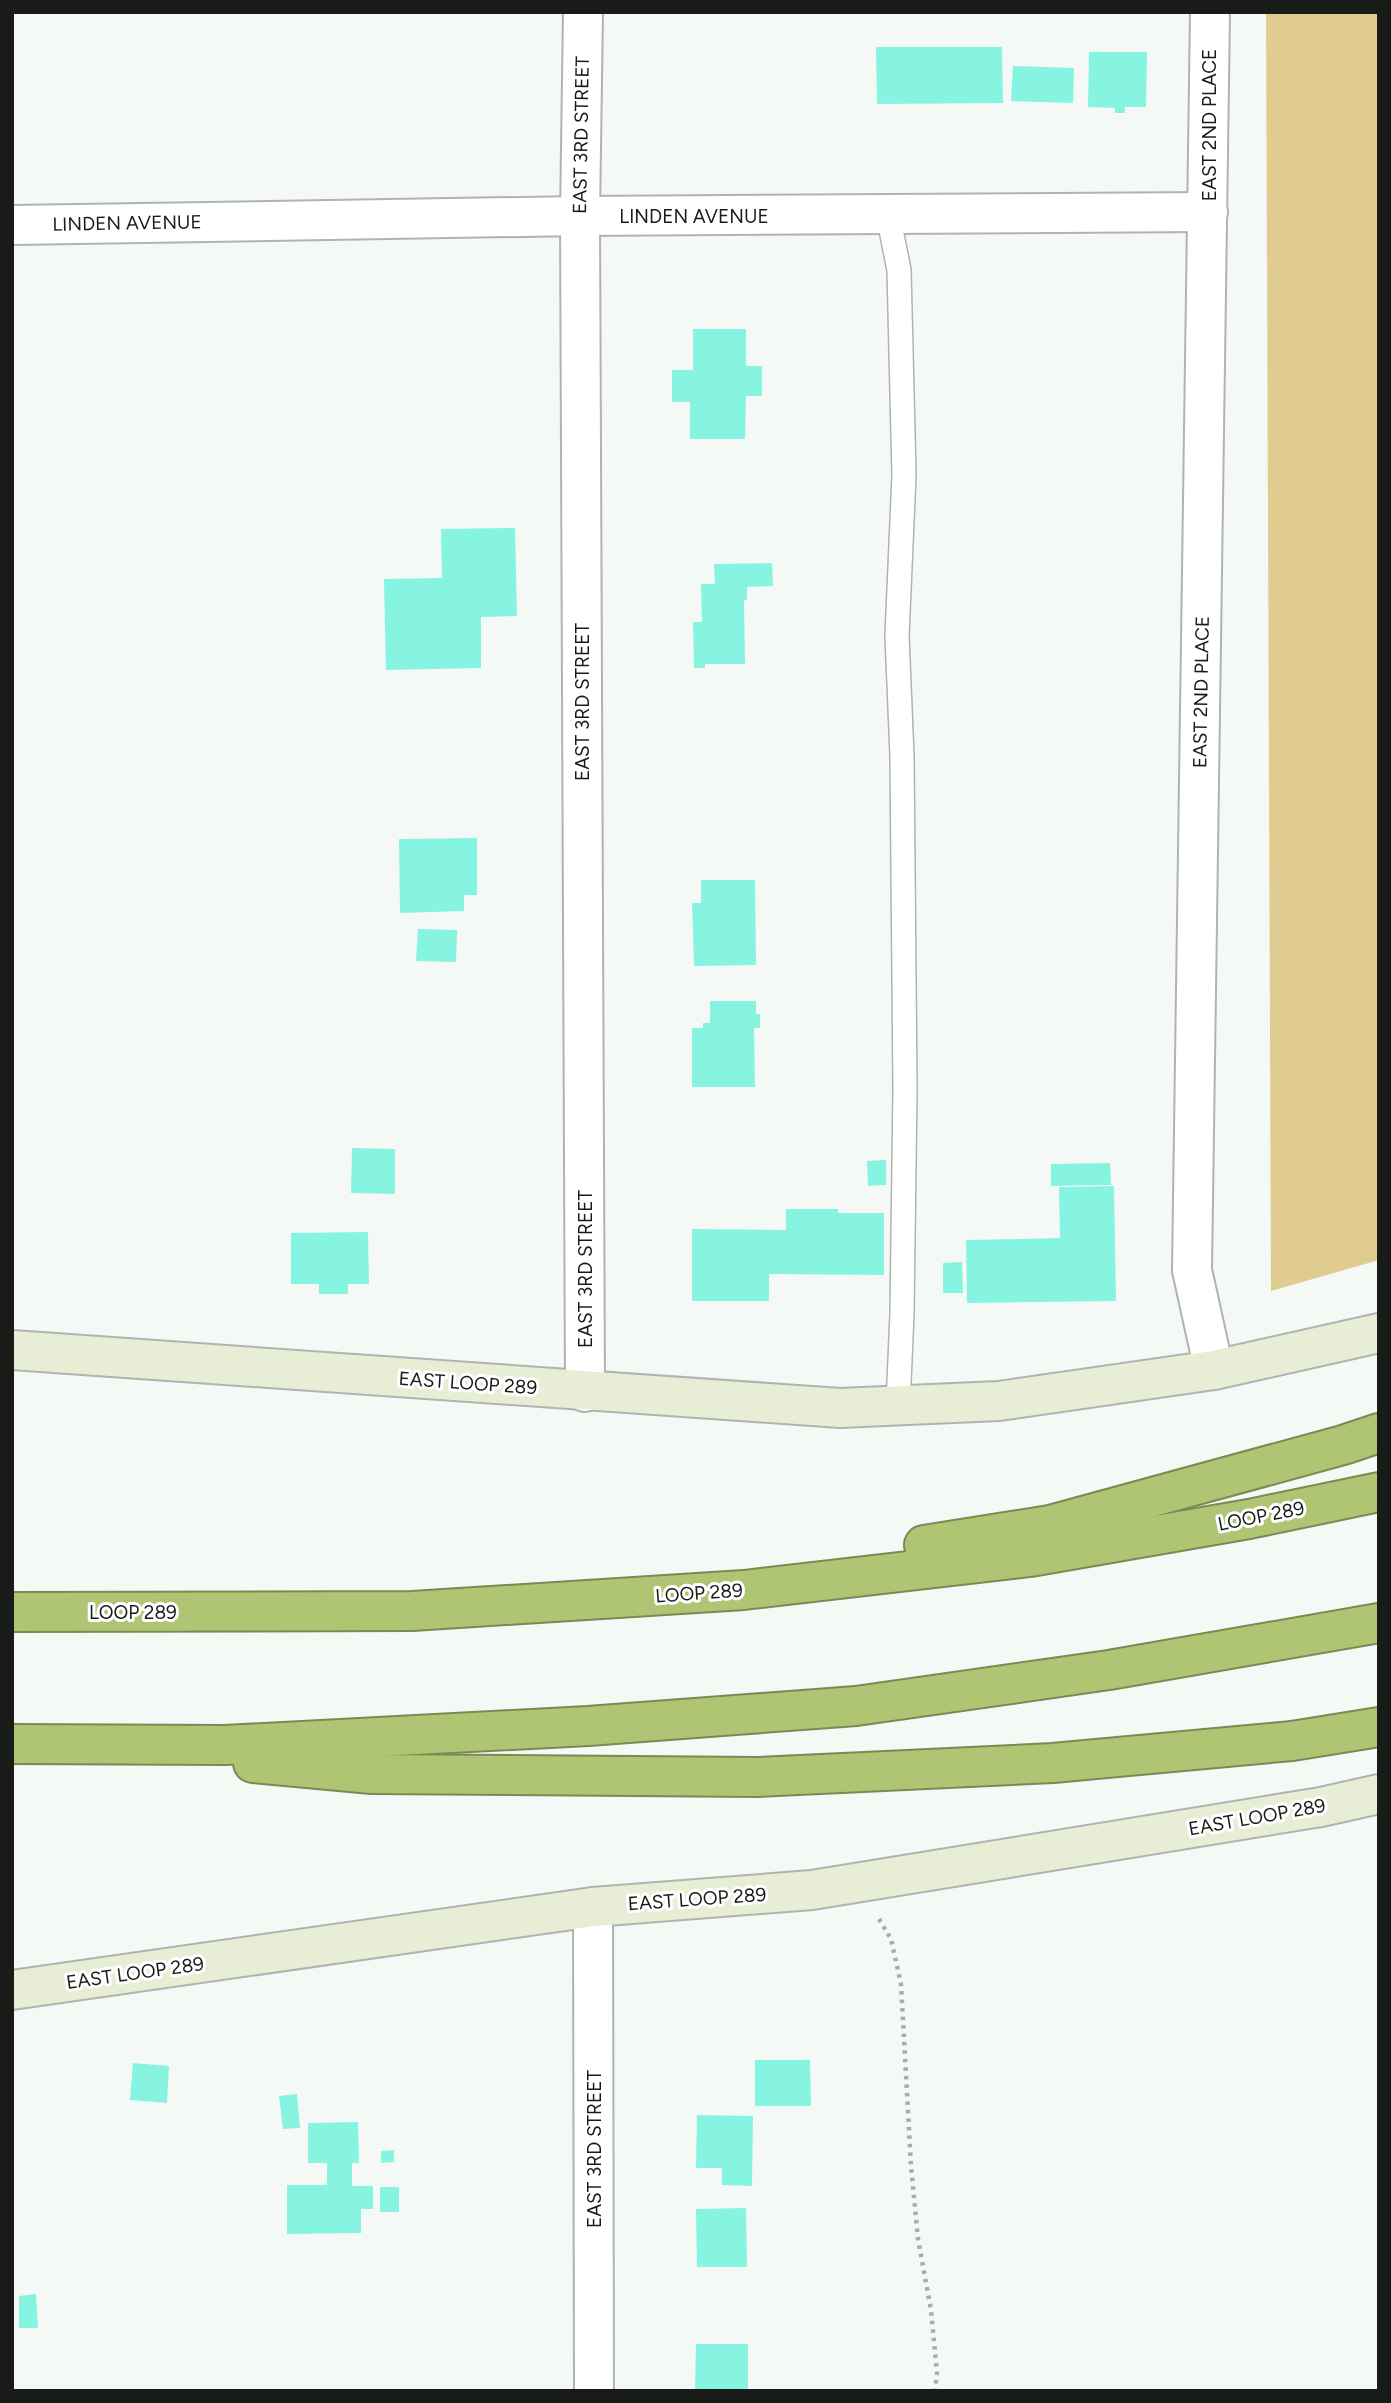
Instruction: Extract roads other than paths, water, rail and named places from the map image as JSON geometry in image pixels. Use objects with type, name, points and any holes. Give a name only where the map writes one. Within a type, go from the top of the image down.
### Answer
[{"type":"highway","points":[[412,1611],[732,1576],[1050,1525],[1379,1433]]},
{"type":"highway","name":"LOOP 289","points":[[12,1612],[412,1611],[744,1590],[1030,1558],[1249,1520],[1379,1492]]},
{"type":"highway","points":[[27,1744],[225,1745],[588,1726],[856,1706],[1109,1671],[1379,1623]]},
{"type":"highway","points":[[27,1744],[372,1774],[757,1777],[1053,1763],[1292,1741],[1379,1727]]},
{"type":"main road","name":"EAST LOOP 289","points":[[12,1350],[840,1408],[999,1401],[1214,1370],[1379,1333]]},
{"type":"main road","name":"EAST LOOP 289","points":[[12,1990],[593,1907],[813,1890],[1321,1807],[1379,1794]]},
{"type":"street","name":"EAST 3RD STREET","points":[[583,12],[580,216],[585,1392]]},
{"type":"street","name":"EAST 2ND PLACE","points":[[1210,12],[1192,1270],[1214,1370]]},
{"type":"street","name":"LINDEN AVENUE","points":[[12,225],[580,216],[1208,212]]},
{"type":"street","name":"EAST 3RD STREET","points":[[593,1907],[594,2391]]},
{"type":"lane","points":[[888,215],[899,270],[904,475],[897,636],[902,756],[905,1088],[898,1405]]}]
